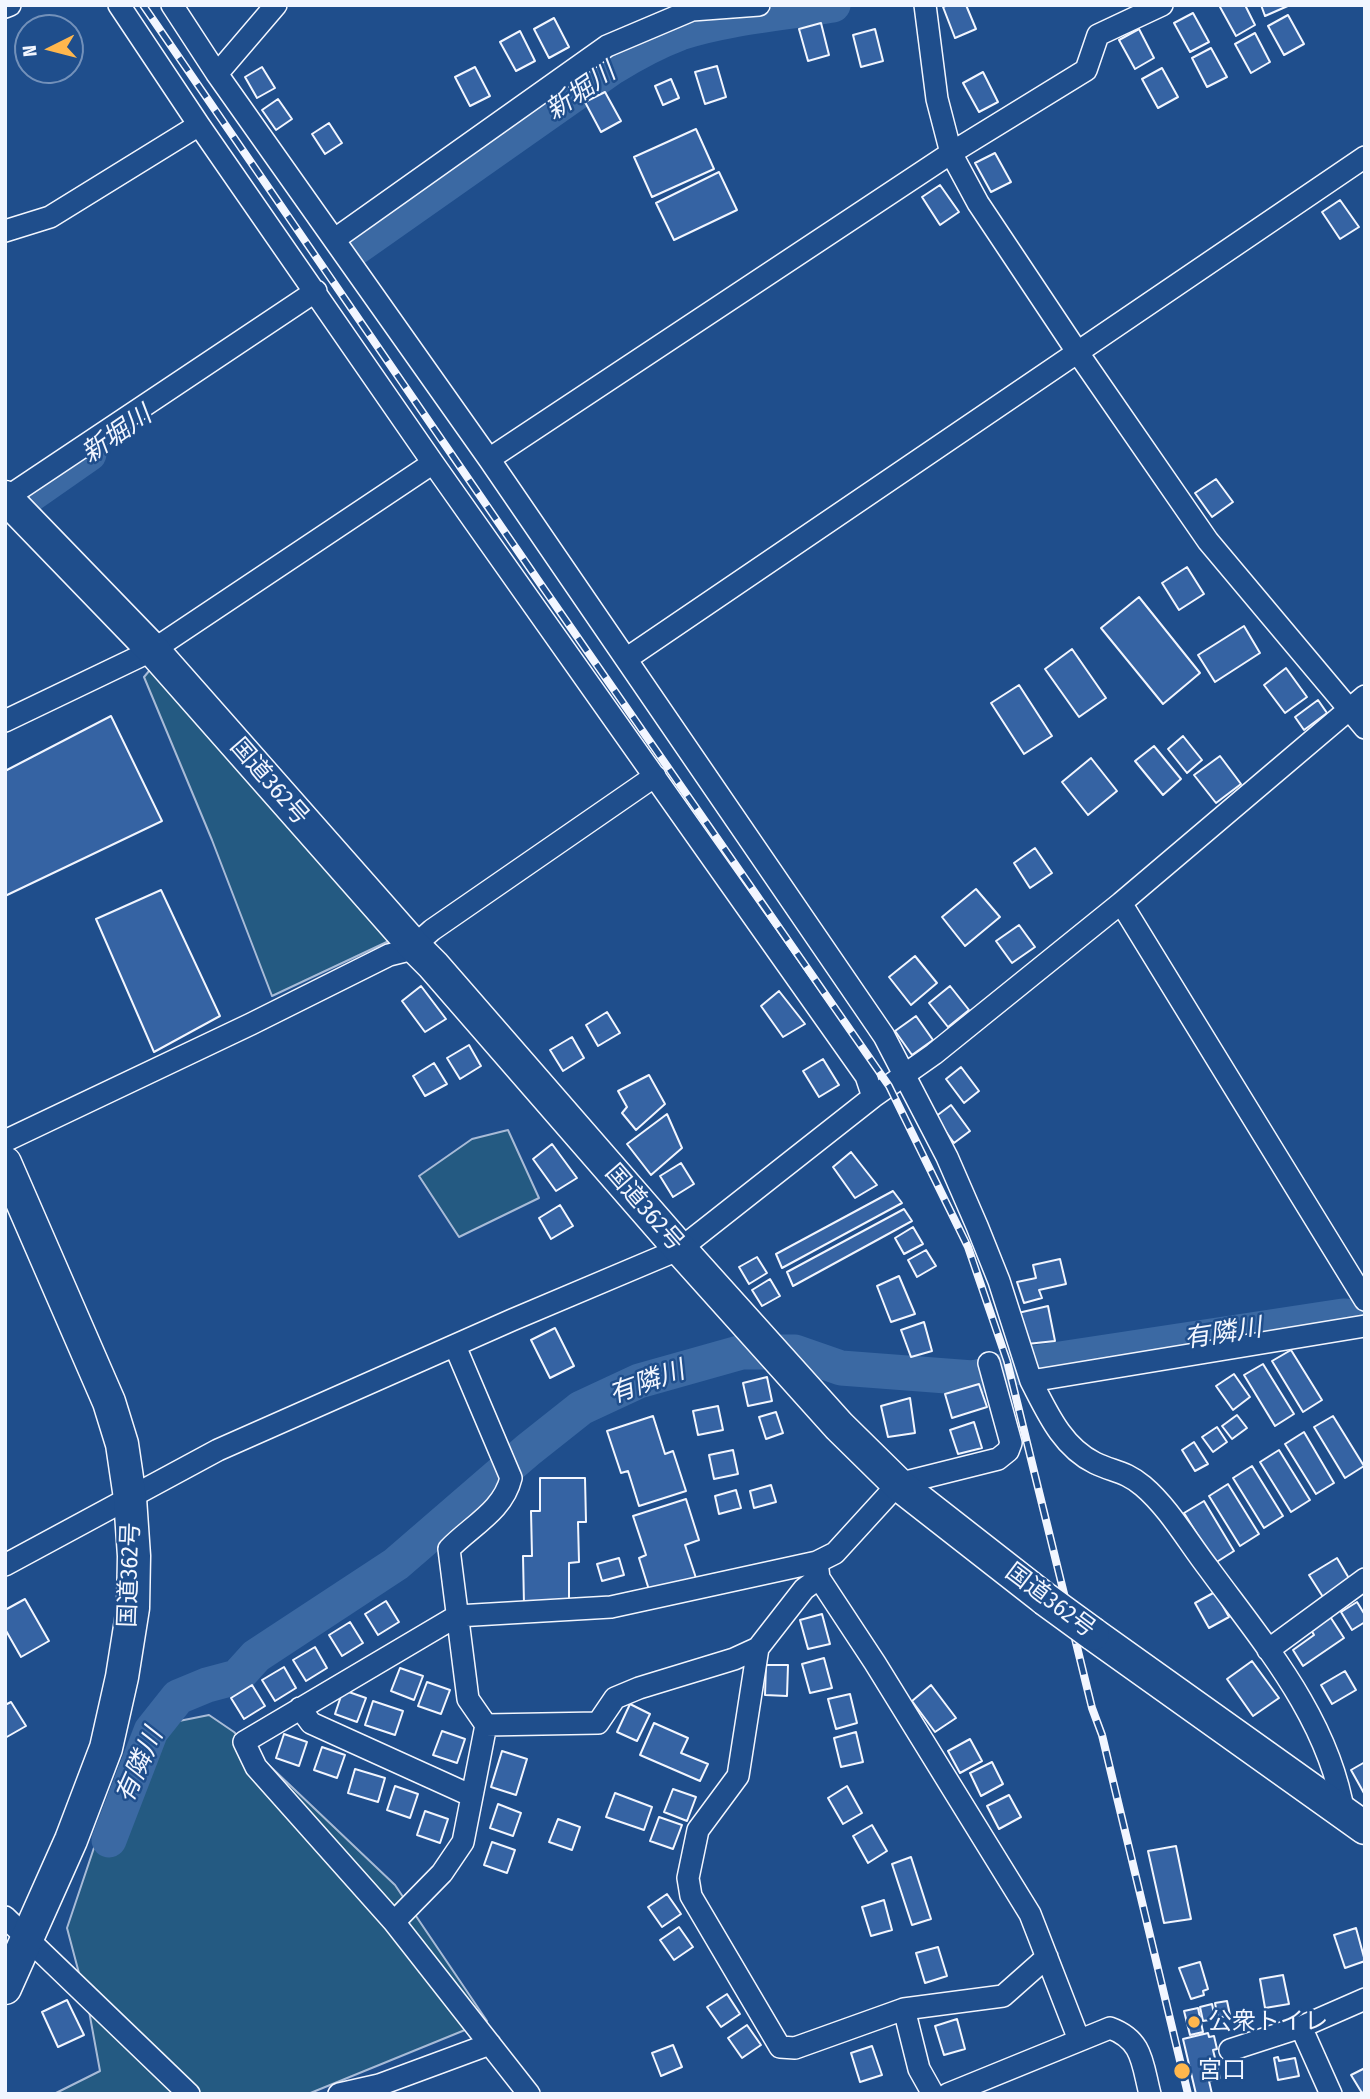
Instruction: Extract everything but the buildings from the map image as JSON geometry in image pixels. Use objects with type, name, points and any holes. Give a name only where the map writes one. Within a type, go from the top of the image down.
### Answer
[{"type":"highway","name":"国道362号","points":[[6,497],[153,650],[680,1248],[839,1426],[898,1485],[1045,1599],[1354,1821]]},
{"type":"highway","name":"国道362号","points":[[5,1163],[109,1402],[122,1444],[131,1498],[134,1556],[133,1608],[106,1748],[71,1840],[16,1927],[5,1989]]},
{"type":"street","points":[[119,5],[433,463],[866,1076],[889,1085],[947,1157],[999,1280],[1031,1381],[1055,1427],[1074,1448],[1095,1463],[1124,1472],[1144,1487],[1170,1517],[1298,1691],[1354,1821]]},
{"type":"street","points":[[172,5],[217,74],[489,459],[884,1036],[889,1085]]},
{"type":"street","points":[[217,74],[276,5]]},
{"type":"street","points":[[335,239],[607,46],[690,8],[759,5]]},
{"type":"street","points":[[925,5],[937,99],[951,153],[978,203],[1208,541],[1357,702],[1365,728]]},
{"type":"street","points":[[489,459],[951,153],[1086,70],[1098,34],[1163,5]]},
{"type":"street","points":[[5,231],[50,216],[199,125]]},
{"type":"street","points":[[626,659],[1365,158]]},
{"type":"street","points":[[6,497],[316,290]]},
{"type":"street","points":[[5,721],[153,650],[433,463]]},
{"type":"street","points":[[5,1565],[218,1450],[680,1248],[889,1085],[934,1054],[1121,903],[1357,702]]},
{"type":"street","points":[[5,1141],[239,1030],[389,955],[414,946],[432,930],[655,776]]},
{"type":"street","points":[[1121,903],[1365,1300]]},
{"type":"street","points":[[1031,1381],[1365,1326]]},
{"type":"street","points":[[394,1922],[442,1873],[463,1843],[486,1726],[468,1699],[449,1549],[499,1504],[507,1493],[511,1478],[456,1346]]},
{"type":"street","points":[[486,1726],[509,1723],[598,1723],[615,1698],[734,1659],[758,1648],[818,1570],[898,1485],[998,1459],[1008,1451],[1011,1443],[989,1363]]},
{"type":"street","points":[[530,2094],[394,1922],[256,1767],[244,1742],[457,1615],[611,1607],[818,1570]]},
{"type":"street","points":[[818,1570],[1030,1914],[1079,2040]]},
{"type":"street","points":[[1268,1650],[1365,1579]]},
{"type":"street","points":[[758,1648],[738,1776],[698,1830],[688,1878],[691,1895],[780,2047],[795,2048],[904,2010],[1003,1996],[1047,1957]]},
{"type":"street","points":[[300,1708],[311,1723],[472,1796]]},
{"type":"street","points":[[16,1927],[189,2094]]},
{"type":"street","points":[[1230,2050],[1301,2027],[1365,1999]]},
{"type":"street","points":[[904,2010],[919,2069],[933,2094]]},
{"type":"street","points":[[1301,2027],[1331,2094]]},
{"type":"street","points":[[948,2094],[1110,2028],[1133,2040],[1150,2094]]},
{"type":"street","points":[[340,2094],[379,2085],[490,2044]]},
{"type":"shaded area","points":[[160,658],[391,940],[272,996],[212,840],[144,677]]},
{"type":"shaded area","points":[[508,1130],[539,1198],[459,1237],[419,1176],[472,1139]]},
{"type":"shaded area","points":[[209,1715],[234,1732],[395,1885],[487,2021],[308,2094],[54,2094],[100,2071],[89,2011],[67,1928],[103,1821],[144,1728]]},
{"type":"waterway","name":"新堀川","points":[[357,247],[613,67],[645,48],[680,33],[716,23],[833,5]]},
{"type":"waterway","name":"新堀川","points":[[26,498],[89,454]]},
{"type":"waterway","name":"有隣川","points":[[109,1840],[151,1731],[178,1697],[237,1677],[256,1656],[396,1564],[581,1408],[639,1381],[742,1352],[795,1352],[841,1368],[973,1378],[1040,1362],[1343,1316],[1365,1317]]},
{"type":"railway","points":[[143,5],[889,1086],[968,1247],[1007,1361],[1092,1708],[1102,1735],[1188,2094]]},
{"type":"place","name":"公衆トイレ","points":[[1194,2022]]},
{"type":"place","name":"宮口","points":[[1182,2071]]}]
